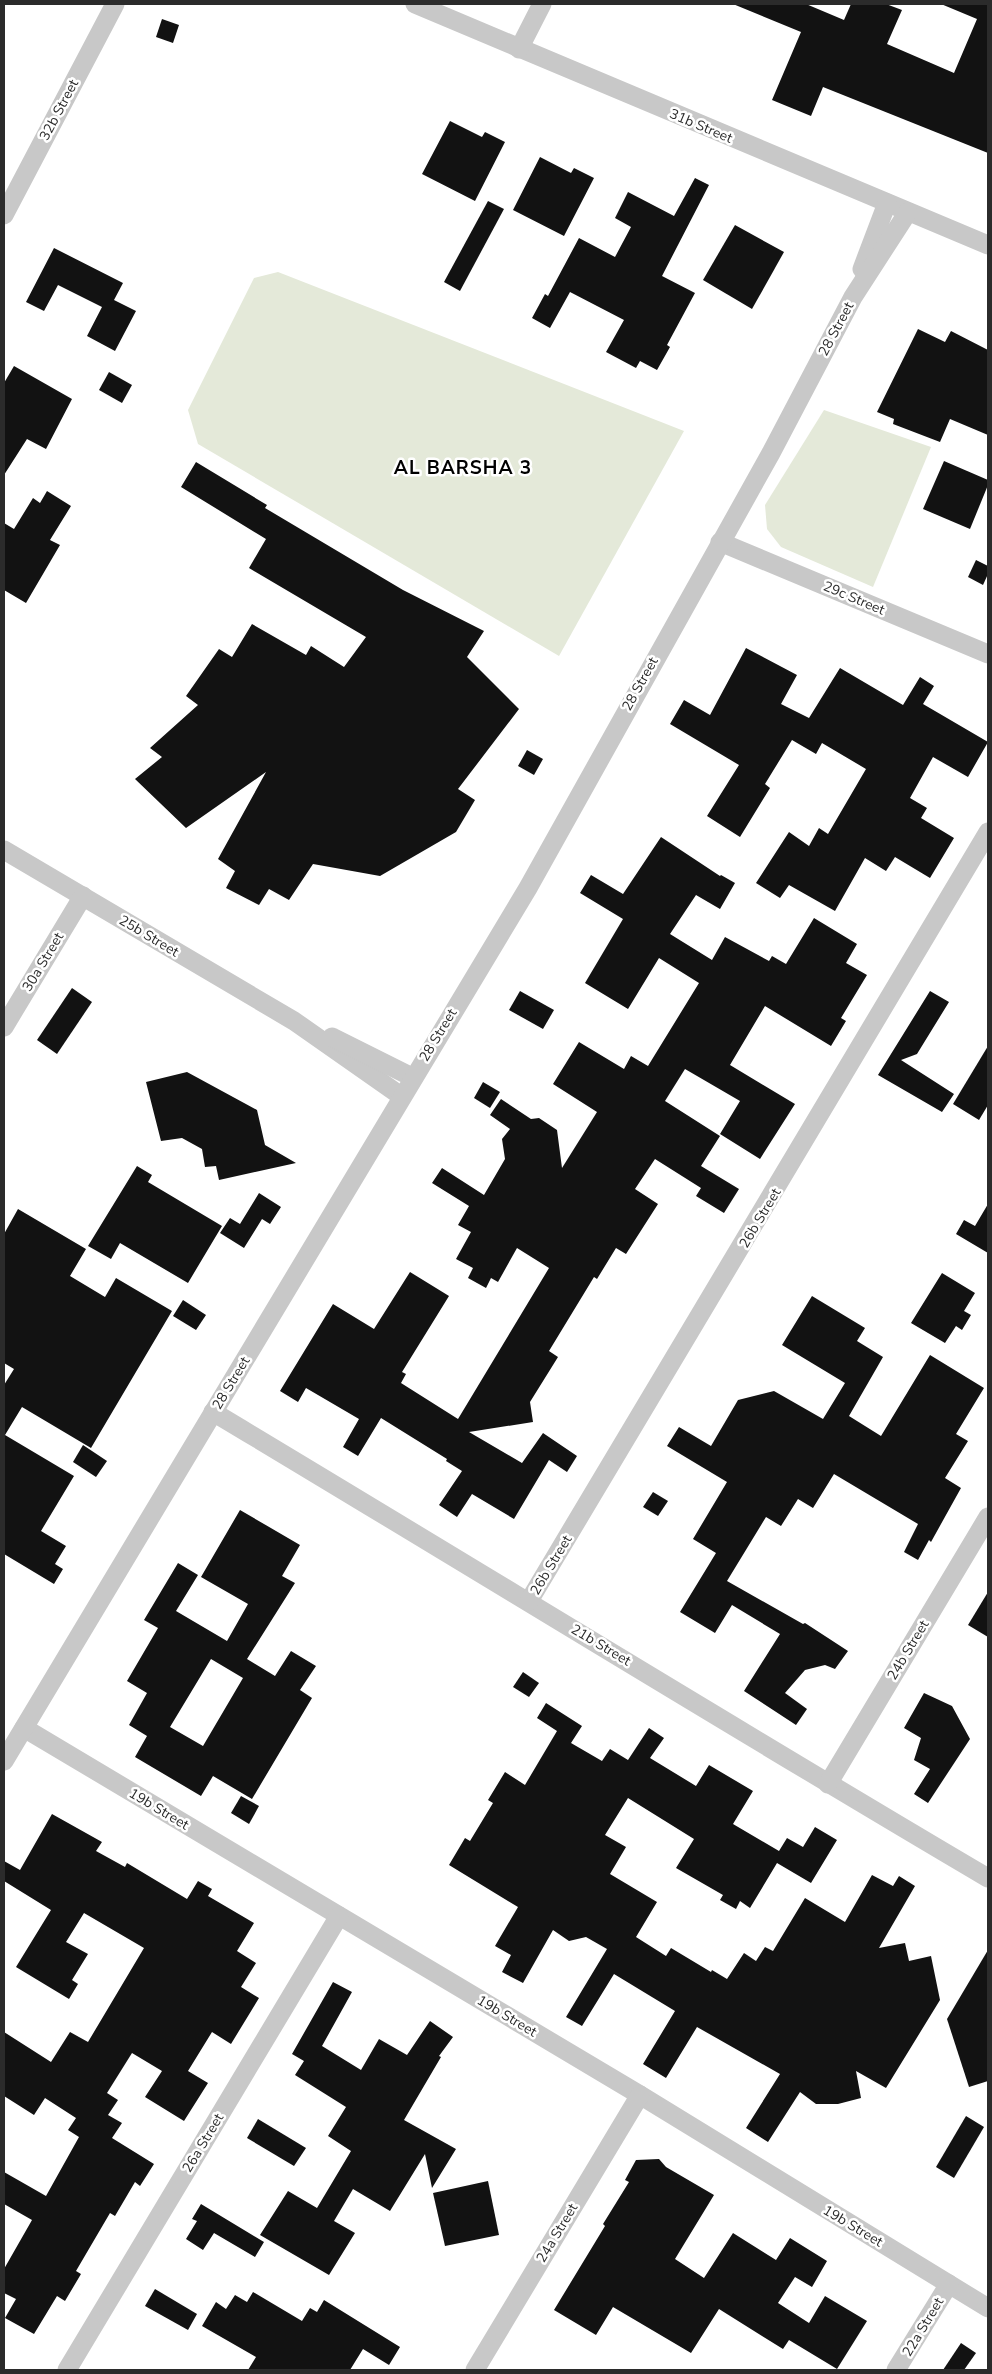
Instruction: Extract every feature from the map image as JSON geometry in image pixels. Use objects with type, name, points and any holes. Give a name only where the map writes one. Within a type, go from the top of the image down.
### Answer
[{"type":"street","name":"32b Street","points":[[4,216],[115,4]]},
{"type":"street","name":"31b Street","points":[[415,4],[518,49],[988,245]]},
{"type":"street","points":[[518,49],[542,4]]},
{"type":"street","name":"28 Street","points":[[853,297],[887,203]]},
{"type":"street","name":"28 Street","points":[[4,1761],[542,862],[771,454],[853,297],[908,212]]},
{"type":"street","name":"29c Street","points":[[720,542],[988,654]]},
{"type":"street","name":"26b Street","points":[[529,1601],[988,832]]},
{"type":"street","name":"25b Street","points":[[4,850],[294,1021],[401,1096]]},
{"type":"street","name":"30a Street","points":[[4,1027],[82,896]]},
{"type":"street","name":"25b Street","points":[[294,1021],[320,1031],[412,1077]]},
{"type":"street","name":"21b Street","points":[[213,1412],[529,1601],[828,1784],[988,1878]]},
{"type":"street","name":"24b Street","points":[[828,1784],[988,1517]]},
{"type":"street","name":"19b Street","points":[[24,1728],[640,2095],[988,2308]]},
{"type":"street","name":"26a Street","points":[[67,2370],[338,1916]]},
{"type":"street","name":"24a Street","points":[[475,2370],[640,2095]]},
{"type":"street","name":"22a Street","points":[[896,2370],[949,2284]]},
{"type":"green space","points":[[278,272],[684,431],[559,656],[198,444],[188,410],[254,278]]},
{"type":"green space","points":[[824,410],[931,447],[873,587],[781,547],[767,529],[765,505]]},
{"type":"building","points":[[733,4],[806,4],[844,20],[851,4],[886,4],[902,10],[887,44],[954,73],[977,19],[941,4],[988,4],[988,153],[823,87],[811,116],[772,100],[801,32]]},
{"type":"building","points":[[162,19],[179,25],[173,43],[156,37]]},
{"type":"building","points":[[450,121],[482,137],[485,132],[505,142],[475,201],[422,174]]},
{"type":"building","points":[[540,157],[571,173],[574,168],[594,178],[564,236],[513,210]]},
{"type":"building","points":[[695,178],[709,185],[662,276],[695,293],[667,345],[670,347],[657,370],[640,361],[636,368],[606,352],[624,320],[570,292],[550,328],[532,318],[545,294],[548,296],[579,238],[615,257],[631,227],[615,218],[628,192],[674,216]]},
{"type":"building","points":[[488,201],[504,209],[460,291],[444,282]]},
{"type":"building","points":[[735,225],[784,252],[752,309],[703,280]]},
{"type":"building","points":[[54,248],[123,283],[114,300],[136,311],[115,351],[87,336],[102,307],[58,285],[44,311],[26,302]]},
{"type":"building","points":[[918,329],[945,342],[951,331],[988,350],[988,435],[950,419],[940,442],[893,424],[894,419],[877,412]]},
{"type":"building","points":[[14,366],[72,399],[46,449],[27,439],[4,475],[4,383]]},
{"type":"building","points":[[109,372],[132,385],[122,403],[99,390]]},
{"type":"building","points":[[944,461],[988,480],[988,485],[970,529],[923,509]]},
{"type":"building","points":[[196,462],[267,505],[265,508],[403,590],[484,631],[467,657],[519,709],[458,789],[475,800],[456,832],[380,876],[313,864],[289,900],[269,889],[259,905],[226,888],[235,871],[218,859],[266,772],[186,828],[135,779],[162,757],[150,748],[198,705],[186,696],[219,649],[232,657],[252,624],[306,655],[311,646],[344,667],[366,637],[249,568],[266,539],[181,487]]},
{"type":"building","points":[[47,491],[71,506],[50,540],[60,545],[26,603],[4,590],[4,523],[14,529],[33,498],[40,503]]},
{"type":"building","points":[[976,560],[988,566],[988,574],[983,585],[968,577]]},
{"type":"building","points":[[746,648],[797,675],[781,704],[809,718],[840,668],[903,705],[920,677],[934,686],[923,704],[988,742],[968,777],[933,757],[910,798],[927,808],[921,818],[954,838],[930,878],[895,857],[886,871],[865,858],[835,911],[789,885],[780,898],[756,883],[789,832],[809,846],[819,828],[828,834],[866,769],[822,743],[816,754],[792,740],[765,784],[770,788],[740,837],[707,816],[739,765],[670,724],[684,700],[710,715]]},
{"type":"building","points":[[527,750],[543,759],[534,775],[518,766]]},
{"type":"building","points":[[661,837],[720,876],[735,883],[720,909],[696,895],[670,934],[712,960],[725,937],[769,961],[772,956],[786,964],[814,918],[857,944],[846,963],[867,975],[841,1018],[846,1021],[831,1046],[765,1006],[730,1065],[795,1104],[760,1159],[720,1134],[740,1101],[685,1069],[665,1101],[720,1136],[701,1166],[739,1189],[724,1213],[696,1196],[701,1188],[655,1159],[635,1189],[658,1204],[626,1254],[616,1248],[597,1279],[594,1277],[549,1351],[558,1357],[530,1402],[533,1422],[469,1432],[522,1463],[543,1433],[577,1456],[567,1472],[549,1460],[514,1519],[472,1494],[457,1517],[439,1505],[462,1471],[446,1461],[447,1459],[381,1418],[358,1456],[343,1447],[359,1419],[306,1388],[298,1402],[280,1391],[333,1304],[374,1329],[410,1272],[449,1296],[402,1372],[406,1374],[401,1383],[458,1419],[549,1268],[517,1248],[498,1282],[491,1278],[486,1288],[468,1278],[473,1268],[456,1259],[471,1232],[458,1225],[469,1206],[432,1183],[442,1168],[484,1195],[505,1159],[502,1139],[510,1129],[490,1115],[501,1099],[531,1119],[539,1118],[557,1130],[562,1168],[597,1112],[553,1084],[579,1042],[624,1069],[631,1056],[648,1066],[699,983],[659,958],[628,1009],[585,983],[623,919],[580,893],[591,875],[623,894]]},
{"type":"building","points":[[72,988],[92,1002],[57,1054],[37,1040]]},
{"type":"building","points":[[520,991],[554,1010],[543,1029],[509,1010]]},
{"type":"building","points":[[930,991],[949,1002],[917,1054],[901,1060],[954,1094],[942,1112],[878,1075]]},
{"type":"building","points":[[988,1046],[988,1105],[979,1120],[953,1104]]},
{"type":"building","points":[[187,1072],[257,1110],[265,1145],[296,1163],[219,1180],[216,1166],[205,1167],[202,1149],[182,1138],[161,1141],[146,1082]]},
{"type":"building","points":[[483,1082],[500,1092],[490,1108],[474,1098]]},
{"type":"building","points":[[137,1166],[152,1175],[148,1182],[222,1226],[188,1283],[120,1243],[111,1259],[88,1246]]},
{"type":"building","points":[[259,1193],[281,1207],[270,1224],[262,1219],[244,1248],[220,1233],[230,1218],[240,1224]]},
{"type":"building","points":[[988,1204],[988,1253],[956,1234],[964,1220],[975,1226]]},
{"type":"building","points":[[18,1209],[86,1249],[70,1276],[105,1297],[116,1278],[172,1311],[91,1448],[22,1407],[5,1435],[74,1476],[41,1531],[66,1546],[55,1564],[63,1569],[54,1584],[4,1554],[4,1385],[14,1369],[4,1363],[4,1234]]},
{"type":"building","points":[[942,1273],[975,1293],[964,1311],[971,1315],[962,1330],[956,1326],[945,1343],[911,1323]]},
{"type":"building","points":[[812,1296],[865,1328],[857,1341],[883,1357],[849,1416],[881,1436],[930,1355],[984,1388],[956,1434],[968,1441],[945,1478],[961,1488],[931,1542],[929,1540],[918,1560],[904,1552],[918,1524],[834,1474],[813,1508],[798,1499],[781,1526],[766,1517],[727,1581],[803,1624],[805,1623],[848,1651],[835,1669],[825,1665],[805,1670],[785,1693],[807,1709],[796,1725],[744,1691],[780,1634],[732,1605],[715,1633],[680,1612],[716,1553],[693,1539],[727,1482],[667,1446],[679,1427],[711,1446],[738,1400],[774,1391],[823,1419],[845,1383],[782,1345]]},
{"type":"building","points":[[183,1300],[206,1315],[196,1330],[173,1316]]},
{"type":"building","points":[[83,1445],[107,1461],[96,1477],[73,1462]]},
{"type":"building","points":[[653,1492],[668,1501],[658,1516],[643,1507]]},
{"type":"building","points":[[240,1510],[300,1545],[282,1576],[295,1583],[247,1659],[275,1676],[291,1651],[316,1666],[300,1690],[312,1698],[252,1799],[213,1776],[201,1796],[135,1757],[147,1736],[129,1725],[147,1693],[127,1681],[158,1628],[144,1620],[178,1563],[198,1575],[176,1611],[227,1641],[248,1604],[201,1577]],"holes":[[[211,1659],[243,1678],[203,1746],[170,1727]]]},
{"type":"building","points":[[988,1592],[988,1637],[968,1625]]},
{"type":"building","points":[[523,1672],[539,1683],[529,1697],[513,1687]]},
{"type":"building","points":[[924,1693],[952,1706],[970,1739],[928,1803],[914,1794],[930,1769],[914,1760],[921,1738],[904,1728]]},
{"type":"building","points":[[546,1703],[582,1726],[571,1743],[602,1761],[610,1749],[628,1760],[649,1728],[664,1738],[650,1758],[696,1786],[709,1765],[753,1791],[733,1824],[779,1851],[787,1838],[803,1847],[815,1827],[837,1840],[811,1883],[777,1863],[750,1908],[740,1901],[736,1909],[720,1900],[723,1895],[676,1868],[694,1839],[628,1798],[605,1835],[626,1847],[610,1874],[657,1902],[636,1937],[666,1956],[671,1948],[711,1972],[712,1970],[727,1979],[744,1953],[756,1961],[765,1947],[773,1951],[805,1898],[845,1922],[872,1875],[893,1886],[899,1876],[915,1886],[879,1948],[905,1943],[909,1961],[931,1956],[940,2000],[886,2088],[856,2071],[861,2098],[838,2104],[816,2104],[800,2092],[768,2142],[746,2128],[780,2074],[697,2027],[666,2078],[643,2064],[675,2011],[614,1974],[582,2026],[566,2017],[607,1949],[586,1937],[569,1941],[553,1930],[523,1983],[502,1972],[511,1955],[495,1946],[518,1907],[449,1865],[465,1838],[470,1841],[493,1803],[488,1800],[505,1772],[525,1785],[557,1731],[537,1718]]},
{"type":"building","points":[[241,1796],[259,1806],[249,1824],[231,1813]]},
{"type":"building","points":[[52,1814],[102,1842],[96,1851],[125,1867],[127,1863],[187,1899],[198,1881],[212,1889],[208,1896],[254,1923],[237,1951],[256,1963],[241,1987],[259,1998],[231,2044],[212,2032],[188,2071],[208,2083],[184,2121],[145,2097],[162,2071],[132,2053],[107,2093],[118,2100],[108,2115],[122,2123],[112,2138],[154,2164],[140,2186],[135,2182],[115,2216],[110,2213],[76,2271],[81,2274],[65,2301],[57,2296],[34,2334],[5,2318],[16,2299],[4,2293],[4,2269],[32,2220],[4,2204],[4,2172],[46,2196],[79,2137],[68,2130],[76,2118],[45,2098],[34,2115],[4,2096],[4,2032],[51,2062],[70,2032],[88,2042],[144,1948],[84,1913],[66,1942],[88,1954],[72,1980],[78,1984],[69,1999],[16,1967],[51,1910],[4,1881],[4,1861],[20,1870]]},
{"type":"building","points":[[988,1950],[988,2081],[969,2087],[947,2019]]},
{"type":"building","points":[[333,1982],[352,1992],[322,2046],[361,2070],[379,2039],[407,2055],[430,2021],[453,2037],[439,2056],[441,2057],[404,2120],[456,2149],[432,2188],[425,2154],[390,2211],[353,2189],[334,2221],[355,2233],[329,2275],[260,2235],[288,2191],[317,2208],[351,2151],[328,2136],[346,2107],[295,2075],[304,2061],[292,2054]]},
{"type":"building","points":[[966,2116],[984,2127],[954,2178],[936,2167]]},
{"type":"building","points":[[258,2119],[306,2148],[294,2166],[247,2138]]},
{"type":"building","points":[[659,2159],[666,2167],[714,2195],[675,2259],[704,2278],[733,2233],[776,2260],[790,2238],[827,2261],[812,2287],[795,2277],[778,2303],[809,2323],[825,2296],[867,2321],[837,2369],[789,2340],[783,2349],[719,2309],[691,2353],[613,2307],[596,2335],[554,2310],[605,2226],[603,2224],[629,2182],[625,2180],[636,2160]]},
{"type":"building","points":[[488,2181],[499,2235],[445,2246],[433,2193]]},
{"type":"building","points":[[201,2204],[264,2242],[255,2257],[214,2233],[203,2250],[186,2239],[197,2221],[192,2219]]},
{"type":"building","points":[[155,2289],[197,2314],[188,2330],[145,2306]]},
{"type":"building","points":[[253,2292],[302,2321],[310,2308],[317,2312],[324,2300],[400,2347],[389,2365],[363,2349],[350,2370],[248,2370],[256,2357],[202,2326],[216,2302],[226,2309],[235,2295],[247,2302]]},
{"type":"building","points":[[961,2343],[976,2353],[964,2370],[943,2370]]},
{"type":"district","name":"AL BARSHA 3","points":[[463,468]]}]
